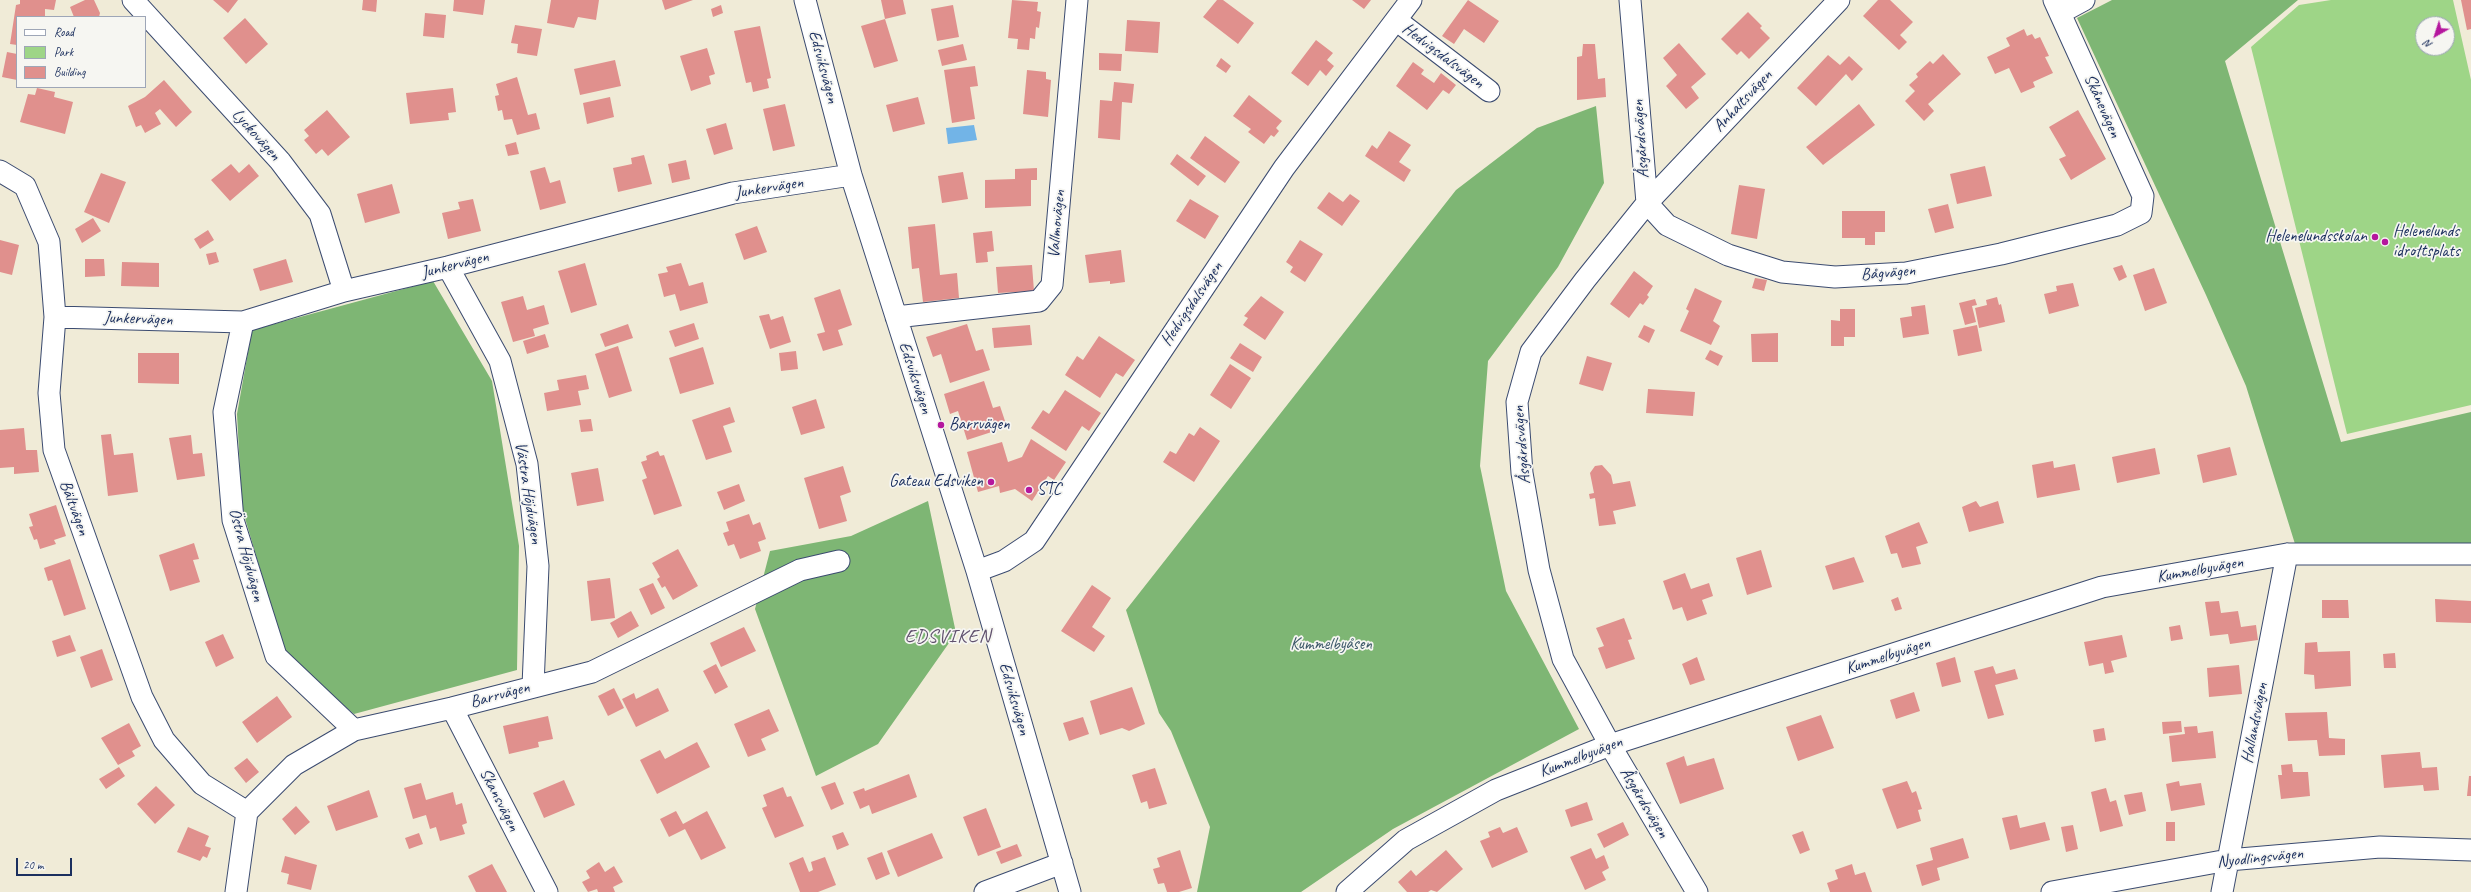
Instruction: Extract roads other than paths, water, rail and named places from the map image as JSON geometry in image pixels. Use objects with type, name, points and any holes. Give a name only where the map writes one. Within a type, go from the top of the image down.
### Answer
[{"type":"street","name":"Lyckovägen","points":[[133,0],[280,161],[320,214],[344,292]]},
{"type":"street","name":"Edsviksvägen","points":[[805,0],[851,175],[977,571],[1070,892]]},
{"type":"street","name":"Vallmovägen","points":[[896,317],[1038,301],[1052,285],[1077,0]]},
{"type":"street","name":"Hedvigsdalsvägen","points":[[977,571],[1004,561],[1034,541],[1284,168],[1411,0]]},
{"type":"street","name":"Åsgårdsvägen","points":[[1630,0],[1647,202],[1531,352],[1517,402],[1522,472],[1539,570],[1563,659],[1610,745],[1698,892]]},
{"type":"street","name":"Anhaltsvägen","points":[[1647,202],[1839,0]]},
{"type":"street","points":[[2057,6],[2084,0]]},
{"type":"street","name":"Skånevägen","points":[[2057,6],[2143,196],[2141,213]]},
{"type":"street","name":"Hedvigsdalsvägen","points":[[1396,20],[1490,92]]},
{"type":"street","name":"Bältvägen","points":[[0,171],[25,186],[49,242],[55,317],[49,393],[54,450],[142,697],[164,740],[202,784],[247,812]]},
{"type":"street","name":"Junkervägen","points":[[55,317],[243,322],[344,292],[733,194],[851,175]]},
{"type":"street","name":"Bågvägen","points":[[1647,202],[1667,224],[1728,255],[1782,272],[1834,277],[1906,273],[1993,255],[2117,225],[2141,213]]},
{"type":"street","name":"Västra Höjdvägen","points":[[448,267],[500,362],[527,464],[538,566],[533,686]]},
{"type":"street","name":"Östra Höjdvägen","points":[[243,322],[224,412],[233,520],[276,656],[354,730]]},
{"type":"street","name":"Kummelbyvägen","points":[[1347,892],[1413,836],[1496,790],[1610,745],[2102,588],[2287,554],[2471,554]]},
{"type":"street","name":"Hallandsvägen","points":[[2222,892],[2287,554]]},
{"type":"street","name":"Barrvägen","points":[[247,812],[294,765],[354,730],[452,708],[592,672],[800,570],[839,561]]},
{"type":"street","name":"Skansvägen","points":[[452,708],[547,892]]},
{"type":"street","points":[[236,892],[247,812]]},
{"type":"street","name":"Nyodlingsvägen","points":[[2052,892],[2228,860],[2380,847],[2471,850]]},
{"type":"street","points":[[985,892],[1062,863]]},
{"type":"water","points":[[974,125],[977,140],[948,144],[946,128]]},
{"type":"place","name":"Helenelundsskolan","points":[[2375,237]]},
{"type":"place","name":"Helenelunds idrottsplats","points":[[2385,242]]},
{"type":"place","name":"Barrvägen","points":[[941,425]]},
{"type":"place","name":"Gateau Edsviken","points":[[991,482]]},
{"type":"place","name":"STC","points":[[1029,490]]},
{"type":"district","name":"EDSVIKEN","points":[[948,637]]},
{"type":"park label","name":"Kummelbyåsen","points":[[1331,645]]}]
